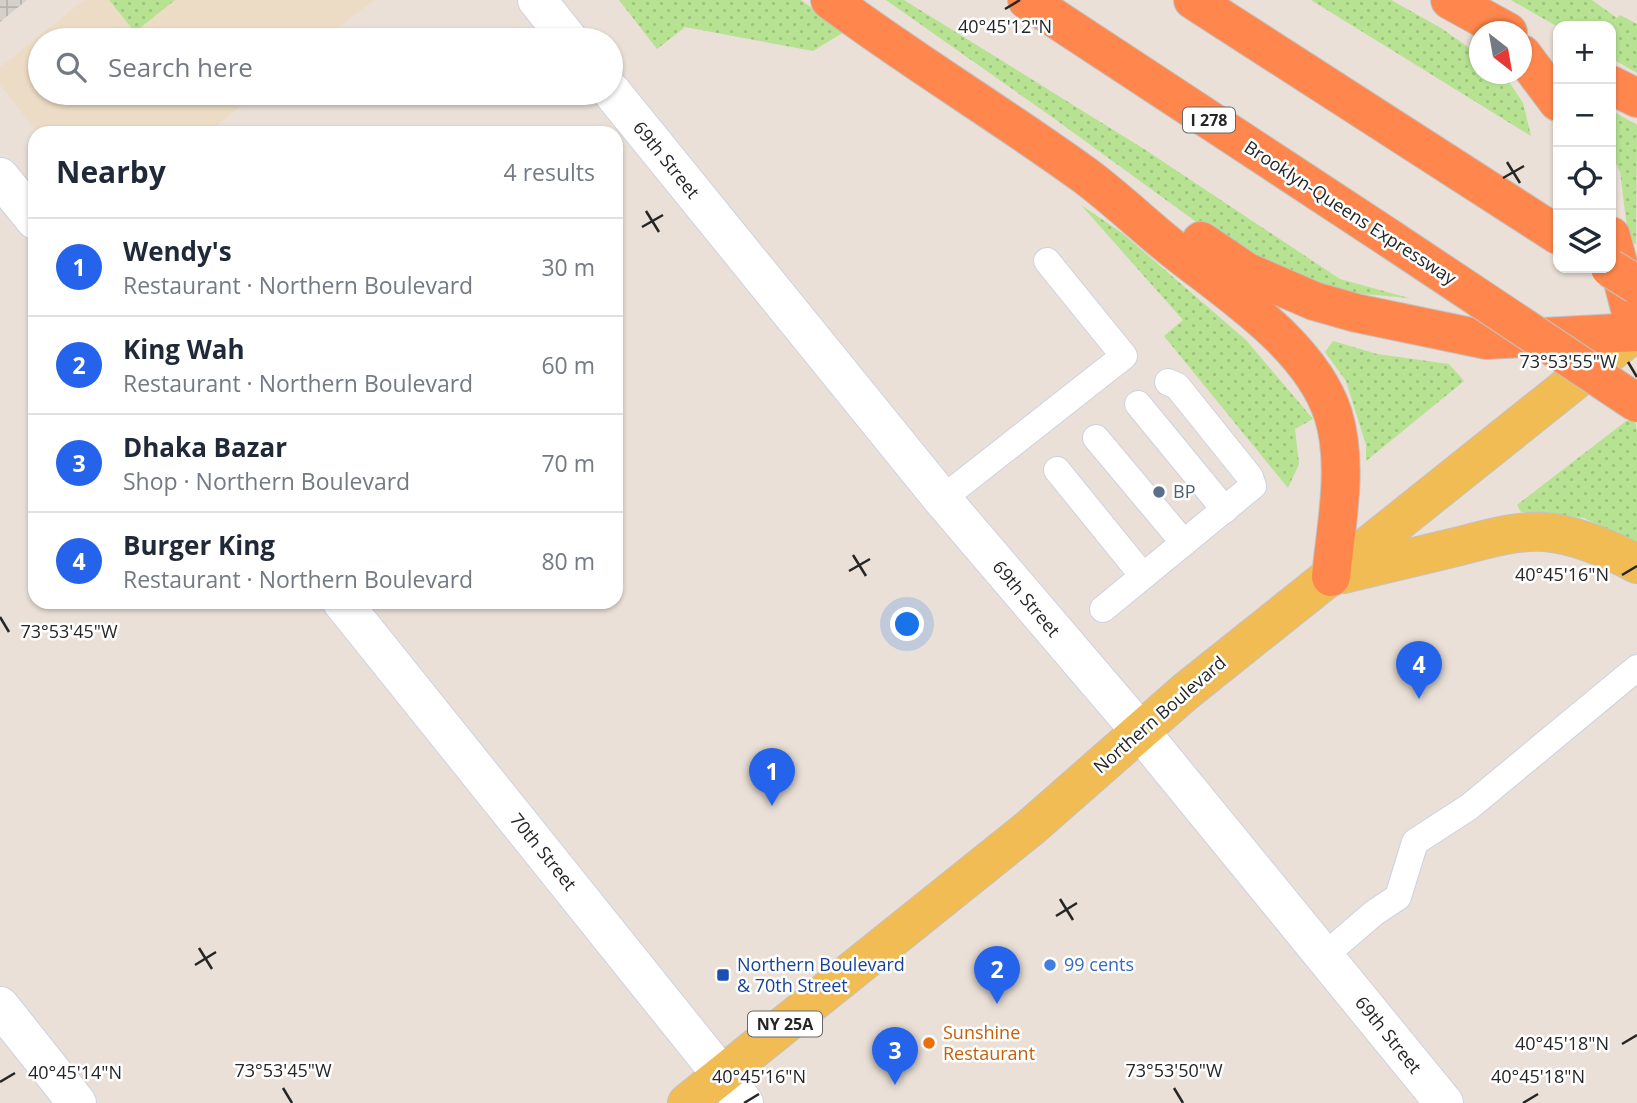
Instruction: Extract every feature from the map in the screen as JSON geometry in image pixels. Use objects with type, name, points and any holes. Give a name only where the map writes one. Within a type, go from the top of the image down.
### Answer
[{"type":"highway","points":[[830,0],[886,41],[1085,175],[1264,321],[1306,366],[1321,388],[1332,412],[1339,439],[1340,469],[1331,577]]},
{"type":"highway","name":"Brooklyn-Queens Expressway","points":[[1027,0],[1637,403]]},
{"type":"highway","points":[[1193,0],[1553,232]]},
{"type":"highway","points":[[1450,0],[1485,21]]},
{"type":"highway","points":[[1532,46],[1553,56]]},
{"type":"highway","points":[[1532,66],[1553,95]]},
{"type":"highway","points":[[1616,88],[1637,98]]},
{"type":"highway","points":[[1085,175],[1176,223],[1247,272],[1314,301],[1356,313],[1486,340],[1637,333],[1616,255]]},
{"type":"highway","points":[[1616,272],[1637,285]]},
{"type":"main road","name":"Northern Boulevard","points":[[687,1103],[733,1089],[883,946],[1030,828],[1196,683],[1637,333]]},
{"type":"main road","points":[[1331,577],[1474,542],[1513,534],[1542,532],[1567,535],[1637,564]]},
{"type":"street","points":[[537,0],[559,28]]},
{"type":"street","name":"69th Street","points":[[622,105],[942,499],[1140,731],[1444,1103]]},
{"type":"street","points":[[0,177],[28,211]]},
{"type":"street","name":"70th Street","points":[[347,609],[733,1089]]},
{"type":"street","points":[[0,1006],[78,1103]]},
{"type":"lane","points":[[942,499],[1124,356],[1047,261]]},
{"type":"lane","points":[[1103,609],[1253,486],[1250,477],[1177,386],[1168,382]]},
{"type":"lane","points":[[1138,404],[1225,510]]},
{"type":"lane","points":[[1096,438],[1184,543]]},
{"type":"lane","points":[[1057,470],[1143,576]]},
{"type":"lane","points":[[1324,956],[1374,913],[1398,897],[1415,842],[1469,807],[1637,668]]},
{"type":"shaded area","points":[[0,0],[27,0],[0,22]]},
{"type":"shaded area","points":[[84,0],[374,0],[338,28],[49,28]]},
{"type":"shaded area","points":[[28,45],[28,105],[242,105],[216,126],[32,126],[0,85],[0,67]]},
{"type":"green space","points":[[109,0],[175,0],[140,28],[132,28]]},
{"type":"green space","points":[[619,0],[801,0],[844,32],[813,51],[685,27],[657,49]]},
{"type":"green space","points":[[886,0],[904,0],[1144,149],[1340,279],[1409,298],[1329,291],[1228,245]]},
{"type":"green space","points":[[1311,0],[1391,0],[1441,28],[1469,48],[1469,84],[1511,84],[1523,103],[1531,136]]},
{"type":"green space","points":[[1511,0],[1592,0],[1617,18],[1620,15],[1637,24],[1637,73],[1616,61],[1616,21],[1553,21],[1553,24]]},
{"type":"green space","points":[[1616,113],[1637,125],[1636,244],[1629,243],[1620,172],[1616,163]]},
{"type":"green space","points":[[1081,205],[1122,233],[1246,340],[1313,419],[1295,429],[1299,464],[1288,488],[1164,336],[1183,320]]},
{"type":"green space","points":[[1333,341],[1377,354],[1449,364],[1464,381],[1366,461],[1366,445],[1346,381],[1325,352]]},
{"type":"green space","points":[[1634,415],[1637,430],[1637,544],[1584,518],[1521,512],[1517,505]]},
{"type":"place","name":"BP","points":[[1159,492]]},
{"type":"place","name":"Burger King","points":[[1419,699]]},
{"type":"place","name":"Wendy's","points":[[772,806]]},
{"type":"place","name":"99 cents","points":[[1050,965]]},
{"type":"place","name":"Northern Boulevard & 70th Street","points":[[723,975]]},
{"type":"place","name":"King Wah","points":[[997,1004]]},
{"type":"place","name":"Sunshine Restaurant","points":[[929,1043]]},
{"type":"place","name":"Dhaka Bazar","points":[[895,1085]]}]
